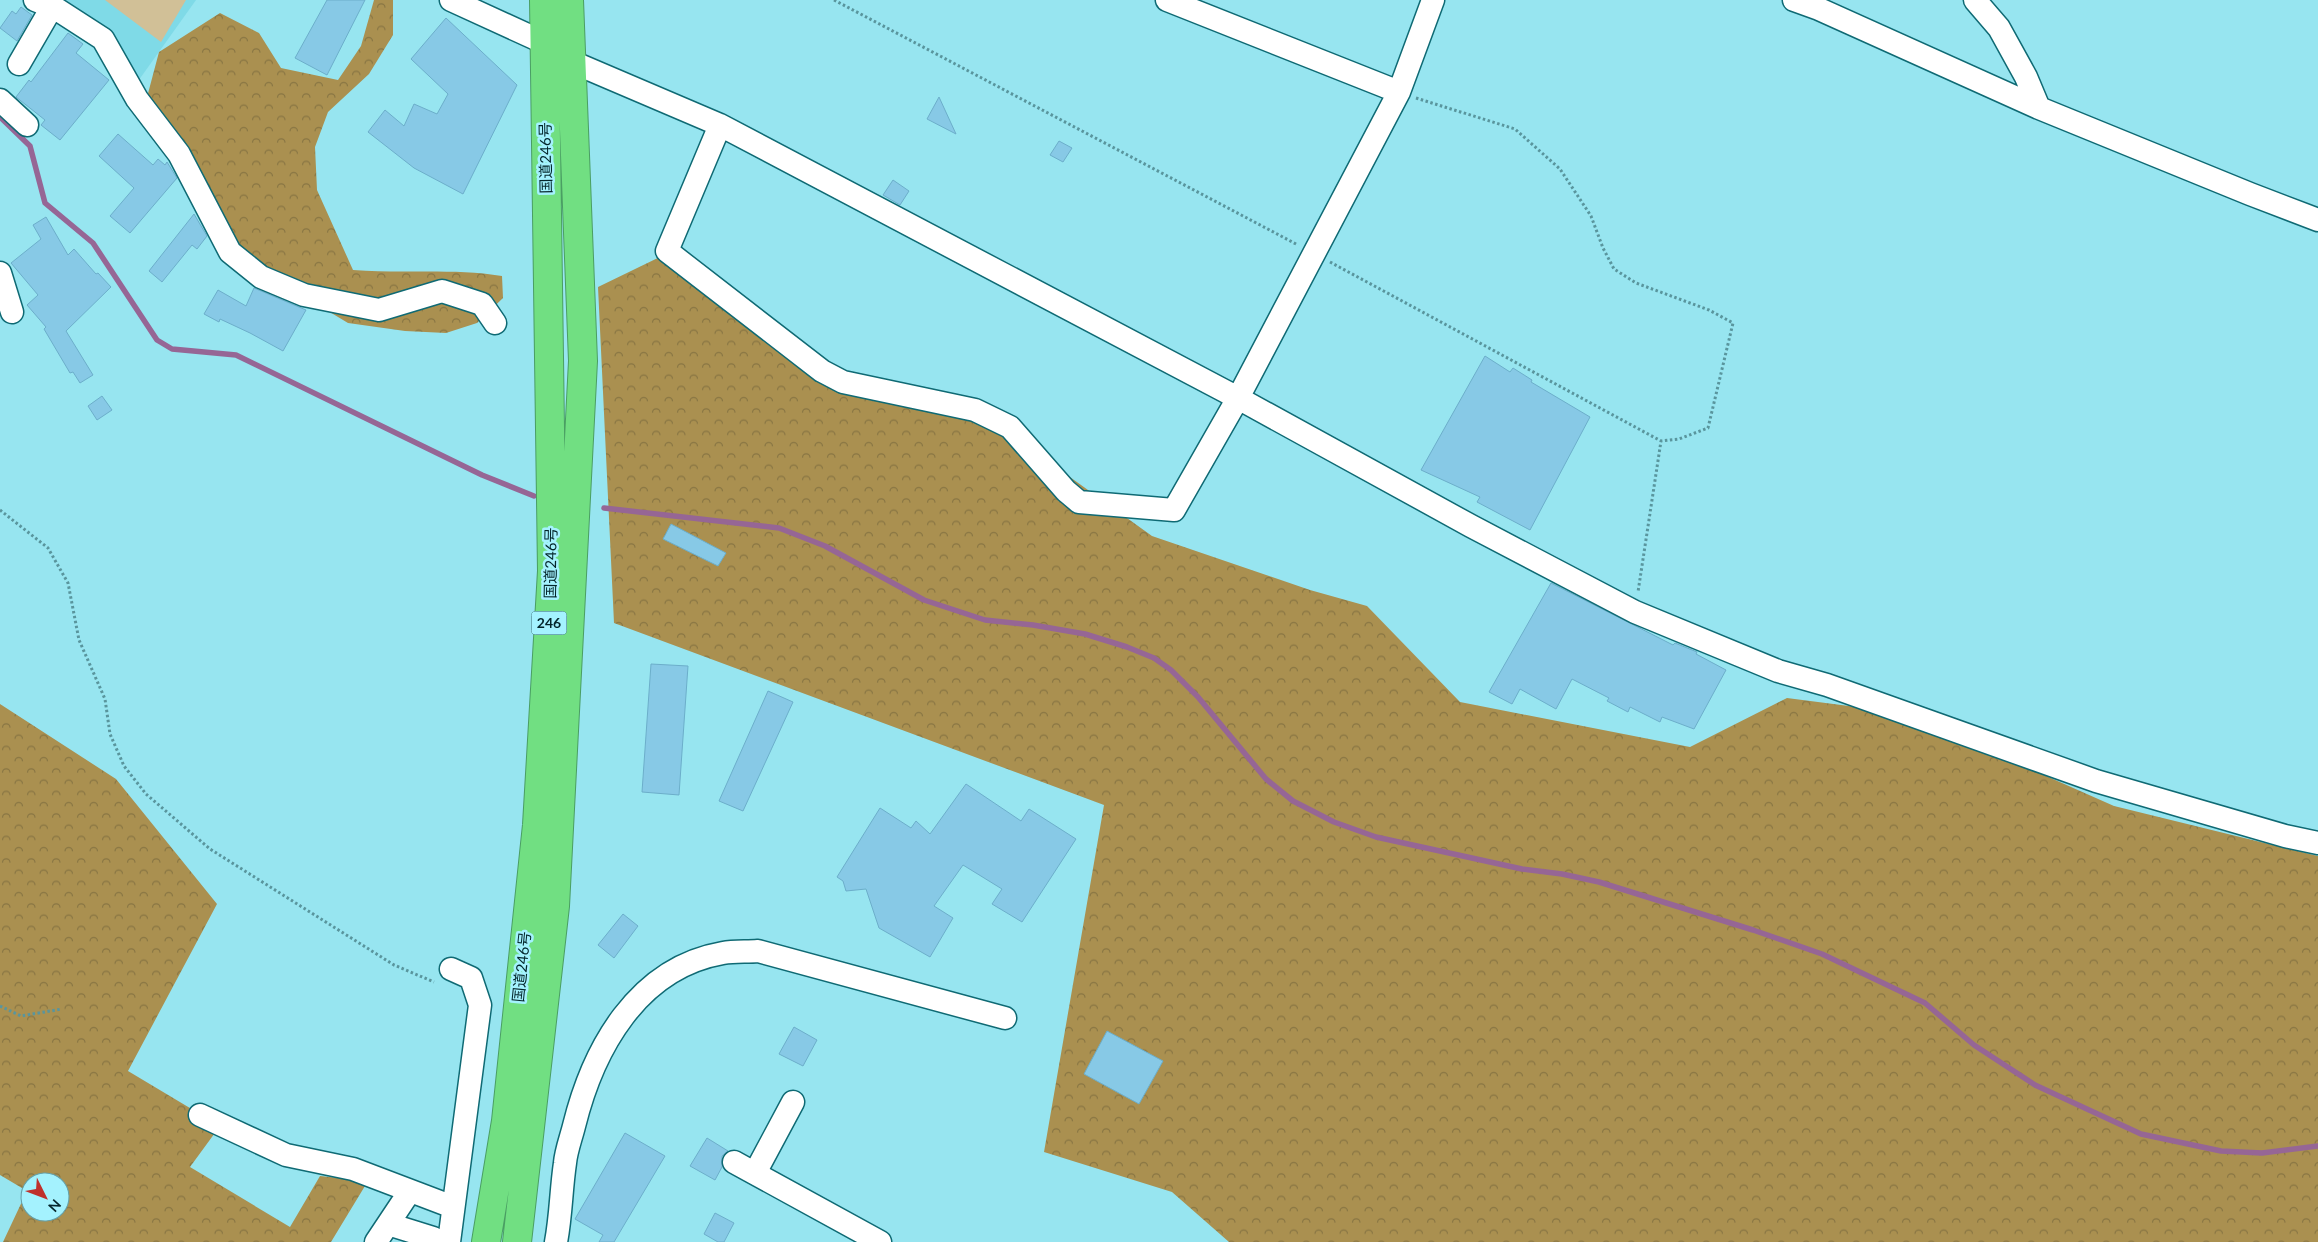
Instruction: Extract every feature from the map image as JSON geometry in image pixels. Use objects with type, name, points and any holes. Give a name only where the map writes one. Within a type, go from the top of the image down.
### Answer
[{"type":"highway","name":"国道246号","points":[[486,1242],[506,1122],[537,825],[552,571],[544,0]]},
{"type":"highway","name":"国道246号","points":[[517,1242],[555,906],[582,381],[569,0]]},
{"type":"street","points":[[451,0],[545,43],[570,61],[720,125],[1238,398],[1471,526],[1635,612],[1778,670],[2096,781],[2285,836],[2318,843]]},
{"type":"street","points":[[1167,0],[1399,92]]},
{"type":"street","points":[[720,125],[667,251],[822,371],[843,382],[975,410],[1010,427],[1066,491],[1079,502],[1174,510],[1238,398],[1399,92],[1433,0]]},
{"type":"street","points":[[1794,0],[1819,9],[2039,108],[2318,220]]},
{"type":"street","points":[[1975,0],[1999,28],[2026,77],[2039,108]]},
{"type":"street","points":[[19,64],[44,4],[103,39],[137,99],[179,154],[230,252],[261,277],[304,295],[380,310],[442,291],[482,304],[495,323]]},
{"type":"street","points":[[0,100],[27,125]]},
{"type":"street","points":[[0,273],[12,312]]},
{"type":"street","points":[[556,1242],[561,1217],[565,1162],[579,1107],[594,1065],[614,1028],[624,1014],[647,991],[668,975],[701,959],[724,953],[758,951],[1006,1018]]},
{"type":"street","points":[[410,1191],[382,1233],[441,1240],[453,1207],[480,1005],[471,978],[443,976]]},
{"type":"street","points":[[755,1173],[793,1102]]},
{"type":"street","points":[[200,1115],[286,1155],[353,1169],[453,1207]]},
{"type":"street","points":[[734,1162],[880,1242]]},
{"type":"path","points":[[1399,92],[1515,129],[1560,169],[1591,216],[1614,269],[1636,283],[1709,310],[1733,323],[1708,428],[1679,439],[1661,441]]},
{"type":"path","points":[[0,510],[48,548],[68,583],[79,640],[105,699],[110,734],[124,766],[146,794],[210,849],[394,964],[443,976]]},
{"type":"path","points":[[0,1006],[21,1016],[62,1009]]},
{"type":"shaded area","points":[[49,0],[196,0],[136,84]]},
{"type":"shaded area","points":[[105,0],[186,0],[161,42]]},
{"type":"green space","points":[[374,0],[393,0],[393,35],[369,74],[328,112],[315,147],[317,190],[353,270],[465,272],[502,276],[503,298],[477,323],[446,333],[405,331],[348,323],[230,252],[146,101],[159,52],[220,13],[259,33],[281,68],[338,80],[361,46]]},
{"type":"green space","points":[[666,254],[828,374],[996,424],[1152,536],[1310,590],[1367,606],[1460,702],[1690,747],[1787,698],[1903,713],[2114,806],[2318,856],[2318,1242],[1229,1242],[1172,1192],[1044,1152],[1104,805],[614,623],[598,287]]},
{"type":"green space","points":[[0,704],[116,779],[217,904],[128,1071],[220,1126],[190,1167],[290,1227],[320,1176],[368,1181],[331,1242],[3,1242],[20,1206],[20,1222],[70,1222],[70,1172],[20,1172],[20,1187],[0,1175]]},
{"type":"building","points":[[327,0],[365,0],[327,75],[295,58]]},
{"type":"building","points":[[21,7],[32,15],[17,41],[0,28],[12,11],[16,14]]},
{"type":"building","points":[[446,18],[517,85],[463,194],[414,168],[368,132],[385,110],[404,126],[414,104],[437,114],[448,94],[411,59]]},
{"type":"building","points":[[68,33],[83,44],[76,53],[109,80],[60,140],[41,125],[45,120],[16,97],[29,80],[31,82]]},
{"type":"building","points":[[939,97],[956,134],[927,119]]},
{"type":"building","points":[[118,134],[153,165],[158,159],[165,165],[167,162],[177,178],[130,233],[110,216],[134,188],[99,156]]},
{"type":"building","points":[[1059,141],[1072,148],[1063,162],[1050,155]]},
{"type":"building","points":[[893,180],[909,191],[900,205],[883,195]]},
{"type":"building","points":[[194,214],[207,236],[197,249],[192,245],[162,282],[149,271]]},
{"type":"building","points":[[46,217],[68,255],[74,249],[96,274],[98,273],[111,287],[66,331],[93,375],[80,383],[73,372],[70,373],[44,329],[46,327],[27,305],[38,295],[11,263],[41,239],[33,225]]},
{"type":"building","points":[[254,288],[306,310],[283,351],[250,333],[220,319],[219,322],[204,314],[218,290],[246,306]]},
{"type":"building","points":[[1485,356],[1510,372],[1513,368],[1532,380],[1531,382],[1590,417],[1530,530],[1477,502],[1480,497],[1421,470]]},
{"type":"building","points":[[102,396],[112,410],[97,420],[88,406]]},
{"type":"building","points":[[671,524],[726,553],[718,566],[663,539]]},
{"type":"building","points":[[1551,583],[1673,645],[1675,643],[1697,652],[1696,654],[1726,670],[1694,729],[1662,717],[1660,722],[1630,707],[1628,712],[1607,701],[1609,698],[1572,679],[1556,709],[1520,689],[1512,704],[1489,692]]},
{"type":"building","points":[[651,664],[688,666],[679,795],[642,792]]},
{"type":"building","points":[[768,691],[793,702],[743,811],[719,801]]},
{"type":"building","points":[[966,784],[1021,821],[1029,809],[1076,839],[1022,922],[992,904],[1002,889],[963,865],[934,906],[953,918],[930,957],[879,928],[866,889],[846,891],[843,881],[837,877],[880,808],[911,828],[916,821],[930,834]]},
{"type":"building","points":[[623,914],[638,926],[614,958],[598,945]]},
{"type":"building","points":[[794,1027],[817,1040],[803,1066],[779,1054]]},
{"type":"building","points":[[1107,1031],[1163,1061],[1139,1104],[1084,1074]]},
{"type":"building","points":[[625,1133],[665,1156],[614,1242],[599,1242],[603,1235],[575,1219]]},
{"type":"building","points":[[707,1138],[728,1151],[722,1156],[722,1167],[715,1180],[690,1166]]},
{"type":"building","points":[[715,1213],[734,1223],[724,1242],[718,1242],[704,1234]]},
{"type":"waterway","points":[[0,117],[30,146],[45,203],[93,243],[157,340],[172,349],[236,355],[482,475],[534,496]]},
{"type":"waterway","points":[[604,508],[779,528],[825,546],[924,600],[985,620],[1033,625],[1085,634],[1127,647],[1154,658],[1171,670],[1198,697],[1266,779],[1293,801],[1334,822],[1376,837],[1522,869],[1562,874],[1599,882],[1753,930],[1822,954],[1925,1003],[1974,1045],[2035,1085],[2141,1134],[2221,1151],[2262,1153],[2318,1146]]}]
